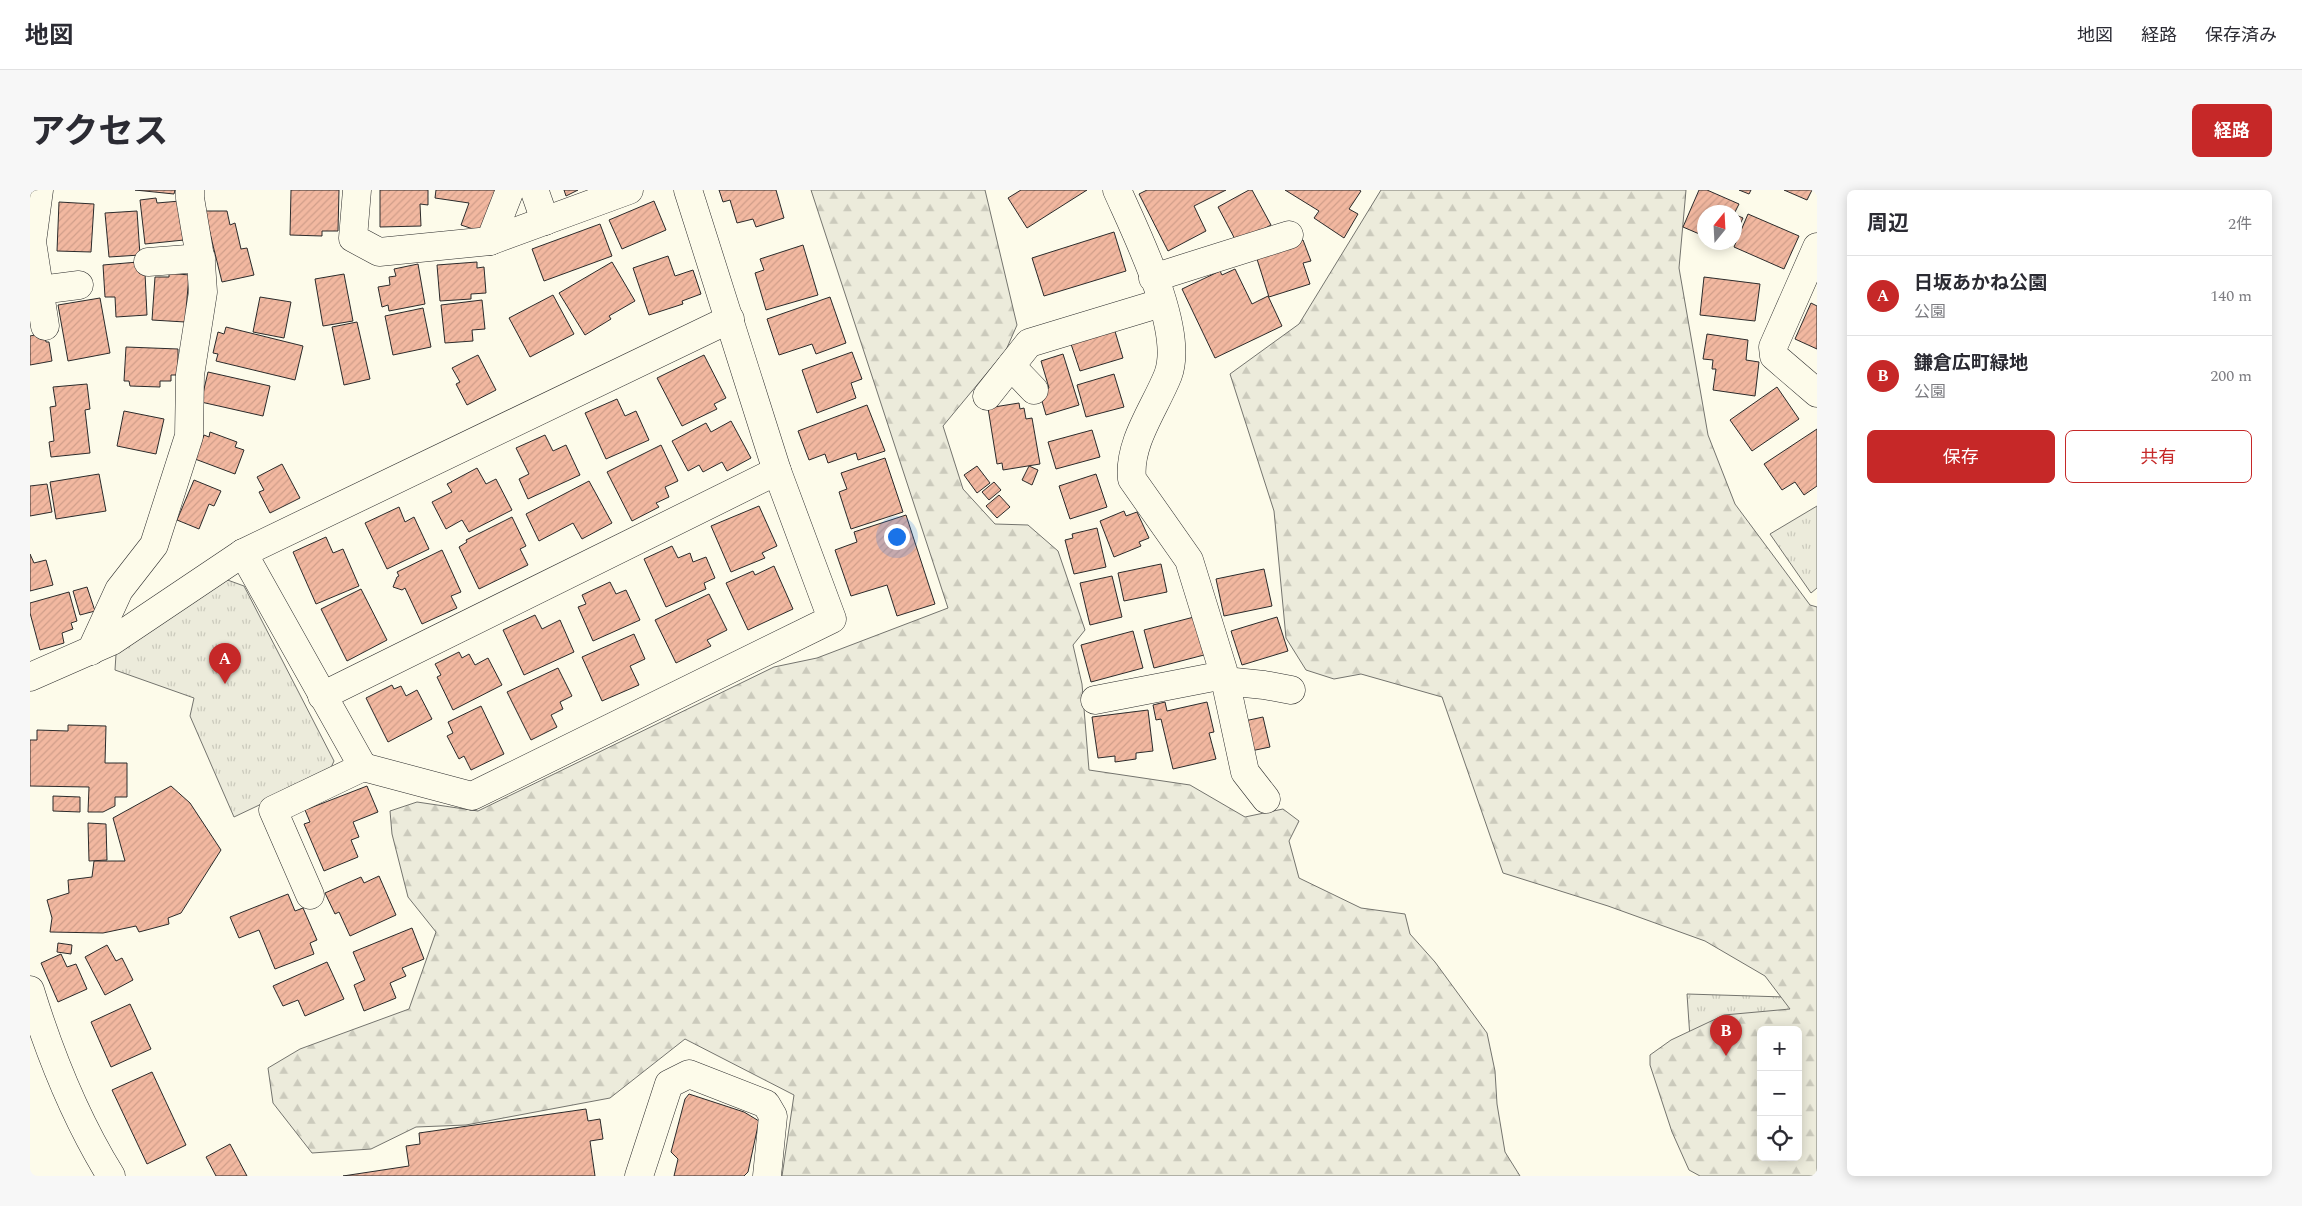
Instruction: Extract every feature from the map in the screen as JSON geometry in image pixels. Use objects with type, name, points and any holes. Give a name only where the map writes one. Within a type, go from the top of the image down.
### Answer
[{"type":"street","points":[[39,190],[32,242],[45,326]]},
{"type":"street","points":[[91,651],[119,590],[154,545],[189,436],[190,375],[203,292],[190,190]]},
{"type":"street","points":[[357,190],[353,238],[379,252],[490,241],[629,190]]},
{"type":"street","points":[[310,896],[273,810],[363,767],[472,796],[832,619],[777,471],[688,190]]},
{"type":"street","points":[[1117,190],[1146,256],[1170,332],[1168,373],[1142,431],[1131,464],[1132,479],[1190,560],[1225,678],[1245,772],[1266,799]]},
{"type":"street","points":[[490,241],[523,191],[545,221]]},
{"type":"street","points":[[987,396],[1029,342],[1289,235]]},
{"type":"street","points":[[1817,247],[1773,347],[1774,356],[1817,393]]},
{"type":"street","points":[[148,262],[200,258]]},
{"type":"street","points":[[40,290],[79,285]]},
{"type":"street","points":[[30,677],[112,641],[244,553],[730,319]]},
{"type":"street","points":[[1011,366],[1034,390]]},
{"type":"street","points":[[322,696],[777,471]]},
{"type":"street","points":[[244,553],[363,767]]},
{"type":"street","points":[[1095,700],[1225,678],[1291,690]]},
{"type":"street","points":[[30,990],[54,1063],[90,1142],[111,1176]]},
{"type":"street","points":[[639,1176],[669,1084],[689,1074],[766,1104],[773,1116],[767,1176]]},
{"type":"green space","points":[[811,190],[985,190],[1017,325],[1006,350],[943,426],[963,489],[995,524],[1028,525],[1058,551],[1085,630],[1073,645],[1082,684],[1089,770],[1190,785],[1245,817],[1283,809],[1299,821],[1289,841],[1299,878],[1361,908],[1405,914],[1410,934],[1435,962],[1487,1033],[1495,1071],[1497,1104],[1505,1152],[1520,1176],[782,1176],[794,1095],[685,1039],[610,1098],[466,1125],[416,1127],[371,1149],[312,1153],[273,1103],[268,1068],[300,1049],[409,1009],[436,932],[408,897],[392,834],[390,811],[417,802],[478,811],[774,667],[817,658],[948,608]]},
{"type":"green space","points":[[1381,190],[1686,190],[1679,268],[1708,435],[1735,504],[1810,605],[1817,607],[1817,1176],[1700,1176],[1689,1170],[1672,1132],[1650,1065],[1650,1055],[1671,1040],[1724,1015],[1790,1009],[1765,976],[1705,941],[1608,906],[1503,873],[1442,697],[1361,674],[1334,679],[1306,670],[1286,638],[1274,511],[1230,374],[1299,324]]},
{"type":"green space","points":[[1817,506],[1817,588],[1811,593],[1770,534]]},
{"type":"green space","points":[[222,578],[244,586],[334,761],[329,772],[234,817],[190,716],[194,698],[115,670],[116,654]]},
{"type":"green space","points":[[1687,994],[1817,998],[1800,1026],[1757,1026],[1757,1033],[1693,1082]]},
{"type":"building","points":[[135,190],[175,190],[174,194]]},
{"type":"building","points":[[291,190],[339,190],[338,231],[322,231],[322,236],[290,235]]},
{"type":"building","points":[[380,190],[428,190],[428,205],[420,204],[421,226],[380,227]]},
{"type":"building","points":[[436,190],[495,190],[493,203],[482,232],[461,225],[469,203],[435,198]]},
{"type":"building","points":[[564,190],[578,190],[566,196]]},
{"type":"building","points":[[719,190],[776,190],[784,218],[756,227],[753,219],[737,223],[730,200],[723,202]]},
{"type":"building","points":[[1021,190],[1087,190],[1027,228],[1008,198]]},
{"type":"building","points":[[1147,190],[1226,190],[1194,206],[1206,231],[1168,251],[1139,194]]},
{"type":"building","points":[[1252,190],[1271,225],[1237,243],[1218,207]]},
{"type":"building","points":[[1285,190],[1359,190],[1361,191],[1349,209],[1358,214],[1344,238],[1314,218],[1319,211]]},
{"type":"building","points":[[1699,190],[1707,190],[1739,204],[1697,205],[1697,233],[1683,227]]},
{"type":"building","points":[[1739,190],[1751,190],[1749,194]]},
{"type":"building","points":[[1784,190],[1812,190],[1807,200]]},
{"type":"building","points":[[156,198],[157,203],[180,201],[184,240],[145,244],[140,200]]},
{"type":"building","points":[[654,201],[666,230],[622,249],[609,220]]},
{"type":"building","points":[[59,202],[94,204],[91,252],[57,251]]},
{"type":"building","points":[[137,211],[140,255],[109,257],[105,213]]},
{"type":"building","points":[[200,211],[227,211],[230,225],[235,223],[241,249],[247,248],[254,275],[222,282],[209,229],[205,230]]},
{"type":"building","points":[[1748,214],[1799,236],[1784,269],[1741,250],[1742,228]]},
{"type":"building","points":[[600,224],[612,256],[544,281],[532,249]]},
{"type":"building","points":[[1114,232],[1126,271],[1044,296],[1032,258]]},
{"type":"building","points":[[1303,240],[1311,261],[1303,263],[1310,284],[1269,297],[1256,256]]},
{"type":"building","points":[[803,245],[818,295],[766,310],[755,273],[764,270],[760,259]]},
{"type":"building","points":[[668,256],[675,276],[693,270],[701,294],[682,301],[683,304],[649,315],[633,268]]},
{"type":"building","points":[[138,262],[139,273],[145,273],[147,315],[116,317],[115,297],[105,297],[103,265]]},
{"type":"building","points":[[477,262],[477,268],[484,267],[486,293],[471,294],[471,299],[440,301],[437,265]]},
{"type":"building","points":[[612,262],[635,301],[609,316],[611,319],[585,335],[559,293]]},
{"type":"building","points":[[418,264],[425,304],[389,311],[388,305],[382,307],[378,287],[390,285],[389,277],[396,276],[394,269]]},
{"type":"building","points":[[1235,269],[1252,304],[1268,296],[1282,326],[1215,358],[1182,289],[1220,271],[1222,275]]},
{"type":"building","points":[[169,273],[189,275],[185,322],[152,320],[155,277],[169,277]]},
{"type":"building","points":[[344,274],[353,321],[323,326],[315,279]]},
{"type":"building","points":[[1704,277],[1760,284],[1755,321],[1700,315]]},
{"type":"building","points":[[553,295],[574,334],[530,357],[509,318]]},
{"type":"building","points":[[260,297],[291,302],[284,338],[253,332]]},
{"type":"building","points":[[830,297],[846,343],[816,354],[812,344],[779,355],[767,319]]},
{"type":"building","points":[[100,298],[110,353],[68,361],[58,305]]},
{"type":"building","points":[[482,300],[485,329],[472,330],[473,341],[445,343],[441,305]]},
{"type":"building","points":[[1811,303],[1817,306],[1817,349],[1795,339]]},
{"type":"building","points":[[423,308],[431,347],[393,355],[385,316]]},
{"type":"building","points":[[357,322],[370,379],[344,385],[332,327]]},
{"type":"building","points":[[226,327],[303,346],[295,380],[216,361],[218,354],[213,353],[218,332],[224,334]]},
{"type":"building","points":[[1114,328],[1123,358],[1080,371],[1070,341]]},
{"type":"building","points":[[44,333],[46,342],[49,342],[52,361],[30,365],[30,336]]},
{"type":"building","points":[[1707,334],[1748,340],[1746,360],[1759,362],[1755,396],[1713,390],[1716,369],[1712,369],[1713,360],[1703,359]]},
{"type":"building","points":[[126,347],[178,349],[178,375],[171,375],[171,381],[160,381],[160,387],[130,386],[129,381],[124,381]]},
{"type":"building","points":[[852,352],[862,379],[851,383],[856,398],[817,413],[802,370]]},
{"type":"building","points":[[1063,354],[1079,405],[1046,415],[1039,391],[1049,388],[1041,361]]},
{"type":"building","points":[[478,355],[496,390],[467,405],[456,384],[460,382],[452,368]]},
{"type":"building","points":[[704,355],[726,398],[714,404],[717,409],[682,426],[657,378]]},
{"type":"building","points":[[208,372],[270,386],[263,416],[201,402]]},
{"type":"building","points":[[1114,374],[1124,407],[1086,417],[1077,385]]},
{"type":"building","points":[[87,384],[90,409],[85,410],[90,453],[51,457],[49,442],[54,441],[50,407],[56,406],[53,387]]},
{"type":"building","points":[[1777,387],[1799,419],[1752,451],[1730,420]]},
{"type":"building","points":[[617,399],[625,416],[636,411],[649,440],[606,459],[585,413]]},
{"type":"building","points":[[1019,403],[1020,409],[1024,408],[1026,419],[1032,418],[1040,464],[1003,470],[1002,463],[997,464],[988,408]]},
{"type":"building","points":[[867,405],[885,451],[858,460],[856,453],[828,463],[825,454],[809,460],[798,431]]},
{"type":"building","points":[[124,411],[164,419],[156,454],[117,446]]},
{"type":"building","points":[[731,421],[751,458],[727,471],[722,462],[703,472],[699,465],[688,471],[672,441],[706,423],[711,432]]},
{"type":"building","points":[[1817,429],[1817,486],[1804,495],[1795,482],[1782,490],[1764,464]]},
{"type":"building","points":[[1092,430],[1100,457],[1056,469],[1048,442]]},
{"type":"building","points":[[210,432],[237,442],[235,447],[244,450],[235,474],[195,459],[204,435],[209,437]]},
{"type":"building","points":[[545,435],[553,451],[566,445],[580,475],[528,499],[519,479],[529,474],[516,448]]},
{"type":"building","points":[[661,445],[678,481],[665,487],[669,497],[656,503],[659,507],[632,521],[607,472]]},
{"type":"building","points":[[885,458],[903,512],[851,529],[839,492],[847,489],[841,473]]},
{"type":"building","points":[[282,464],[300,498],[270,513],[259,492],[264,490],[257,477]]},
{"type":"building","points":[[977,466],[990,483],[977,493],[964,475]]},
{"type":"building","points":[[1029,466],[1038,470],[1032,485],[1022,480]]},
{"type":"building","points":[[477,468],[486,484],[496,479],[512,510],[469,532],[462,520],[446,529],[432,502],[452,492],[447,484]]},
{"type":"building","points":[[99,474],[106,511],[56,519],[50,482]]},
{"type":"building","points":[[1096,474],[1107,507],[1070,519],[1059,486]]},
{"type":"building","points":[[194,480],[221,491],[214,506],[209,504],[199,529],[177,520]]},
{"type":"building","points":[[589,481],[612,523],[582,539],[573,523],[539,541],[526,514]]},
{"type":"building","points":[[994,482],[1001,490],[989,500],[982,492]]},
{"type":"building","points":[[47,484],[52,512],[30,516],[30,486]]},
{"type":"building","points":[[999,495],[1010,507],[997,518],[986,506]]},
{"type":"building","points":[[759,506],[777,546],[762,553],[765,558],[731,572],[711,526]]},
{"type":"building","points":[[399,507],[405,522],[414,517],[429,549],[387,569],[365,523]]},
{"type":"building","points":[[1124,511],[1126,516],[1137,512],[1149,538],[1139,542],[1141,546],[1114,557],[1100,521]]},
{"type":"building","points":[[906,515],[935,604],[897,616],[887,585],[851,596],[835,550],[857,542],[854,532]]},
{"type":"building","points":[[512,517],[526,546],[520,549],[528,565],[479,589],[459,547],[467,542],[466,540]]},
{"type":"building","points":[[1097,528],[1106,567],[1074,574],[1065,540],[1073,538],[1072,534]]},
{"type":"building","points":[[326,537],[333,553],[343,549],[359,586],[316,604],[293,552]]},
{"type":"building","points":[[672,546],[678,558],[690,553],[693,562],[706,557],[715,578],[704,583],[706,589],[666,607],[644,559]]},
{"type":"building","points":[[442,550],[461,592],[451,596],[457,608],[422,624],[405,588],[402,590],[393,587],[399,576],[397,572]]},
{"type":"building","points":[[30,554],[34,563],[46,560],[53,585],[30,591]]},
{"type":"building","points":[[1161,564],[1167,592],[1124,601],[1118,573]]},
{"type":"building","points":[[774,566],[793,609],[748,630],[726,583],[753,571],[755,575]]},
{"type":"building","points":[[1264,569],[1272,606],[1224,616],[1216,579]]},
{"type":"building","points":[[1112,576],[1122,617],[1090,625],[1080,583]]},
{"type":"building","points":[[610,582],[616,594],[626,590],[640,620],[593,641],[578,607],[586,604],[582,595]]},
{"type":"building","points":[[87,587],[95,611],[80,615],[73,591]]},
{"type":"building","points":[[361,589],[387,640],[347,661],[321,609]]},
{"type":"building","points":[[69,592],[77,621],[71,623],[73,629],[62,633],[64,643],[40,650],[30,613],[30,603]]},
{"type":"building","points":[[709,594],[727,630],[707,640],[711,646],[676,663],[655,620]]},
{"type":"building","points":[[535,615],[542,629],[560,620],[574,652],[524,675],[503,630]]},
{"type":"building","points":[[1194,617],[1204,655],[1154,668],[1144,630]]},
{"type":"building","points":[[1277,617],[1288,651],[1242,665],[1231,631]]},
{"type":"building","points":[[1133,631],[1143,668],[1091,682],[1081,645]]},
{"type":"building","points":[[634,634],[645,659],[630,666],[639,685],[602,701],[582,657]]},
{"type":"building","points":[[459,652],[462,658],[469,654],[475,665],[488,658],[502,685],[453,710],[437,677],[441,675],[435,664]]},
{"type":"building","points":[[558,668],[572,696],[560,702],[563,709],[551,715],[557,727],[531,740],[507,692]]},
{"type":"building","points":[[392,685],[394,689],[401,686],[406,696],[417,690],[432,719],[388,742],[366,698]]},
{"type":"building","points":[[1165,702],[1167,711],[1207,702],[1214,732],[1209,733],[1216,759],[1173,769],[1161,719],[1156,720],[1153,705]]},
{"type":"building","points":[[481,706],[504,754],[471,770],[464,756],[459,759],[447,736],[453,733],[448,722]]},
{"type":"building","points":[[1148,710],[1153,751],[1136,753],[1136,759],[1115,762],[1115,756],[1098,758],[1092,717]]},
{"type":"building","points":[[1263,717],[1270,747],[1246,752],[1240,722]]},
{"type":"building","points":[[68,725],[106,726],[105,763],[127,763],[127,797],[115,797],[115,806],[103,812],[88,812],[89,787],[30,786],[30,740],[37,740],[37,730],[68,731]]},
{"type":"building","points":[[171,786],[190,803],[221,850],[181,913],[168,918],[169,924],[139,932],[136,926],[103,933],[50,932],[52,918],[47,900],[69,893],[68,880],[92,877],[94,861],[125,861],[113,818]]},
{"type":"building","points":[[367,786],[378,812],[353,822],[359,837],[351,840],[358,857],[324,871],[304,824],[310,822],[305,810]]},
{"type":"building","points":[[53,796],[80,797],[80,812],[53,811]]},
{"type":"building","points":[[88,823],[106,824],[107,860],[89,861]]},
{"type":"building","points":[[379,876],[396,915],[350,936],[339,912],[335,914],[325,893],[361,877],[364,883]]},
{"type":"building","points":[[288,894],[295,911],[303,908],[317,940],[310,943],[314,954],[275,969],[259,930],[239,938],[230,917]]},
{"type":"building","points":[[412,928],[424,959],[402,968],[406,976],[390,983],[396,998],[364,1011],[354,985],[365,980],[353,952]]},
{"type":"building","points":[[58,943],[72,945],[71,954],[57,952]]},
{"type":"building","points":[[107,945],[116,961],[122,958],[133,980],[105,995],[85,957]]},
{"type":"building","points":[[61,954],[67,967],[76,964],[87,989],[58,1002],[41,963]]},
{"type":"building","points":[[327,962],[344,999],[305,1016],[298,1000],[283,1006],[273,986]]},
{"type":"building","points":[[130,1004],[151,1049],[111,1067],[91,1022]]},
{"type":"building","points":[[152,1072],[186,1145],[147,1164],[112,1090]]},
{"type":"building","points":[[689,1094],[744,1112],[759,1121],[748,1172],[744,1176],[674,1176],[678,1159],[671,1152],[685,1099]]},
{"type":"building","points":[[586,1109],[588,1121],[600,1119],[603,1139],[590,1141],[595,1176],[343,1176],[409,1166],[406,1146],[420,1144],[419,1133]]},
{"type":"building","points":[[230,1144],[247,1176],[216,1176],[206,1157]]},
{"type":"place","name":"日坂あかね公園","points":[[225,684]]},
{"type":"place","name":"鎌倉広町緑地","points":[[1726,1056]]}]
